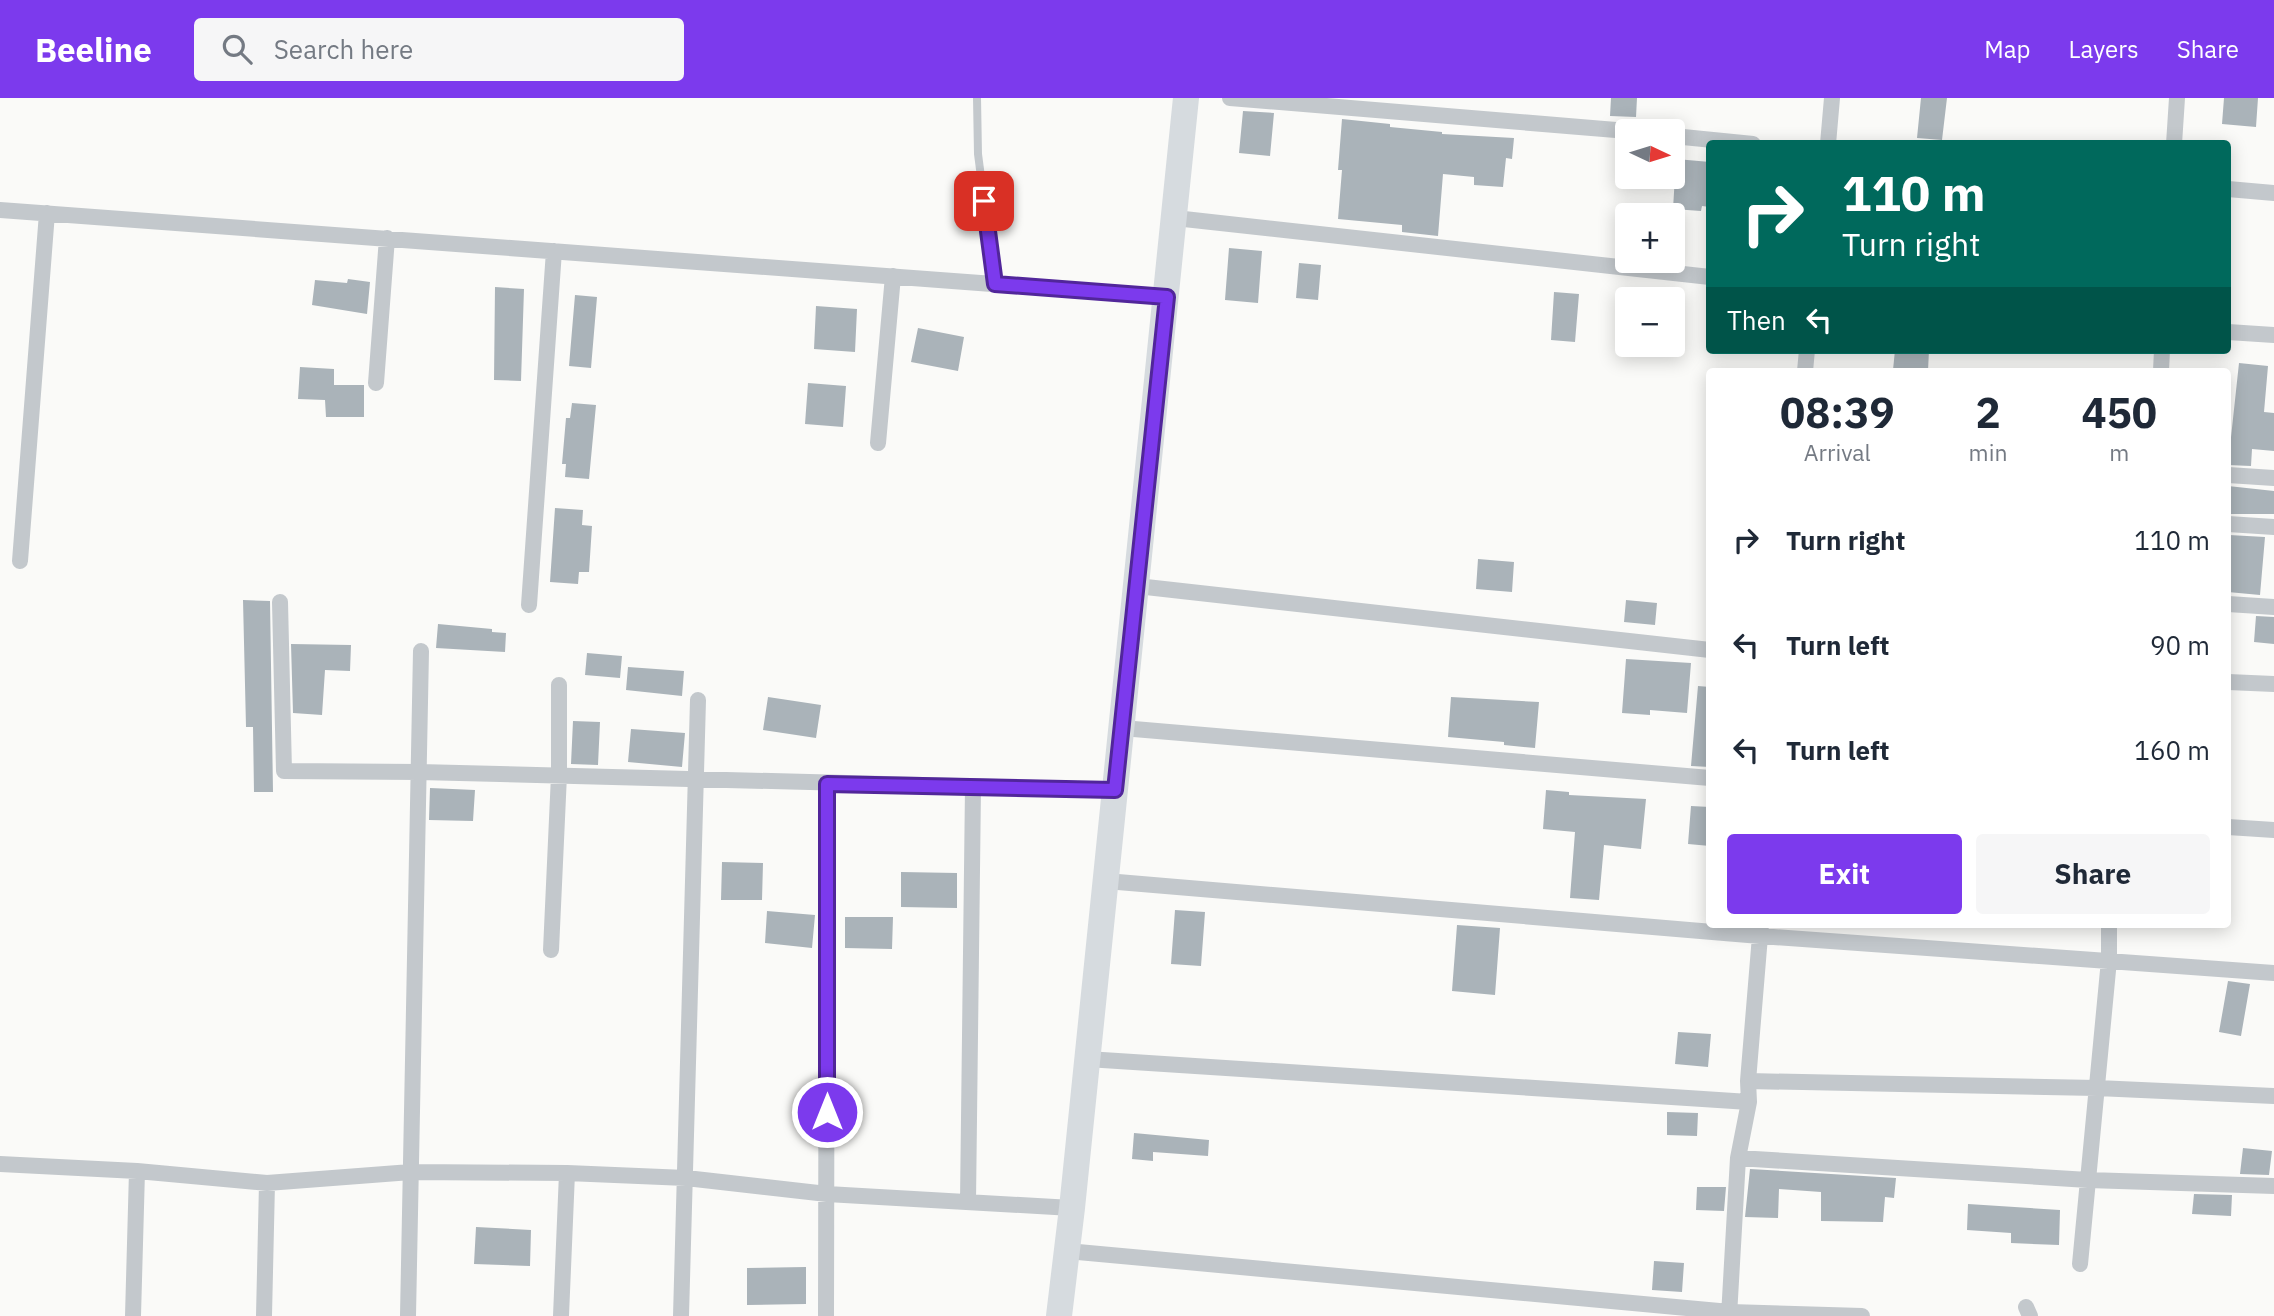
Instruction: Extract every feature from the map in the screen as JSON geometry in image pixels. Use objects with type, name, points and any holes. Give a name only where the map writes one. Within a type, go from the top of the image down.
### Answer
[{"type":"main road","points":[[1059,1316],[1186,98]]},
{"type":"street","points":[[1230,98],[1615,130]]},
{"type":"street","points":[[1828,140],[1832,98]]},
{"type":"street","points":[[2174,140],[2177,98]]},
{"type":"street","points":[[1685,137],[1713,140]]},
{"type":"street","points":[[2231,189],[2274,193]]},
{"type":"street","points":[[0,210],[1167,297]]},
{"type":"street","points":[[20,561],[47,213]]},
{"type":"street","points":[[1175,218],[1706,277]]},
{"type":"street","points":[[376,383],[387,238]]},
{"type":"street","points":[[529,605],[554,251]]},
{"type":"street","points":[[878,443],[893,276]]},
{"type":"street","points":[[2231,332],[2274,335]]},
{"type":"street","points":[[2231,475],[2274,478]]},
{"type":"street","points":[[2231,524],[2274,527]]},
{"type":"street","points":[[1137,586],[1706,650]]},
{"type":"street","points":[[280,602],[285,771],[559,775],[1115,790]]},
{"type":"street","points":[[2231,604],[2274,607]]},
{"type":"street","points":[[408,1316],[421,651]]},
{"type":"street","points":[[2231,682],[2274,684]]},
{"type":"street","points":[[551,950],[559,775],[559,685]]},
{"type":"street","points":[[681,1316],[698,701]]},
{"type":"street","points":[[1122,728],[1706,778]]},
{"type":"street","points":[[826,1316],[827,784]]},
{"type":"street","points":[[968,1202],[973,787]]},
{"type":"street","points":[[2231,827],[2274,830]]},
{"type":"street","points":[[1106,881],[1706,926]]},
{"type":"street","points":[[1733,928],[2274,973]]},
{"type":"street","points":[[2080,1264],[2109,960],[2109,928]]},
{"type":"street","points":[[1730,1314],[1738,1158],[1749,1102],[1748,1081],[1760,930]]},
{"type":"street","points":[[1087,1059],[1749,1102]]},
{"type":"street","points":[[1748,1081],[2097,1088],[2274,1096]]},
{"type":"street","points":[[1738,1158],[2088,1180],[2274,1186]]},
{"type":"street","points":[[0,1164],[137,1171],[267,1183],[411,1172],[567,1173],[685,1178],[827,1194],[1072,1208]]},
{"type":"street","points":[[133,1316],[137,1171]]},
{"type":"street","points":[[561,1316],[567,1173]]},
{"type":"street","points":[[264,1316],[267,1183]]},
{"type":"street","points":[[1066,1251],[1730,1314],[1862,1316]]},
{"type":"lane","points":[[977,98],[978,154],[995,284]]},
{"type":"building","points":[[1611,98],[1637,98],[1636,117],[1610,116]]},
{"type":"building","points":[[1921,98],[1947,98],[1942,140],[1917,138]]},
{"type":"building","points":[[2224,98],[2258,98],[2256,127],[2222,124]]},
{"type":"building","points":[[1243,111],[1274,113],[1270,156],[1239,153]]},
{"type":"building","points":[[1342,119],[1390,124],[1390,127],[1442,134],[1514,138],[1512,159],[1506,158],[1503,187],[1474,185],[1474,177],[1443,174],[1438,236],[1402,232],[1402,225],[1338,219]]},
{"type":"building","points":[[1685,160],[1706,162],[1706,206],[1702,206],[1701,211],[1685,210],[1685,203],[1673,203],[1674,189],[1685,189]]},
{"type":"building","points":[[1229,248],[1262,251],[1258,303],[1225,300]]},
{"type":"building","points":[[1299,263],[1321,265],[1318,300],[1296,298]]},
{"type":"building","points":[[348,279],[370,282],[367,314],[312,305],[315,280],[347,283]]},
{"type":"building","points":[[495,287],[524,289],[521,381],[494,380]]},
{"type":"building","points":[[1554,292],[1579,294],[1575,342],[1551,340]]},
{"type":"building","points":[[575,295],[597,297],[591,368],[569,366]]},
{"type":"building","points":[[816,306],[857,309],[855,352],[814,349]]},
{"type":"building","points":[[918,328],[964,337],[958,371],[911,362]]},
{"type":"building","points":[[1895,354],[1929,354],[1928,368],[1893,368]]},
{"type":"building","points":[[2239,363],[2268,366],[2264,412],[2274,413],[2274,451],[2252,449],[2251,466],[2231,465],[2231,437]]},
{"type":"building","points":[[300,367],[334,369],[334,385],[364,385],[364,417],[326,417],[325,400],[298,399]]},
{"type":"building","points":[[808,383],[846,386],[843,427],[805,424]]},
{"type":"building","points":[[572,403],[596,405],[589,479],[565,477],[566,464],[562,464],[566,418],[570,418]]},
{"type":"building","points":[[2231,486],[2274,491],[2274,514],[2231,514]]},
{"type":"building","points":[[555,508],[583,510],[582,525],[592,526],[589,572],[579,572],[578,584],[550,582]]},
{"type":"building","points":[[2231,535],[2265,537],[2260,595],[2231,592]]},
{"type":"building","points":[[1478,559],[1514,562],[1512,592],[1476,589]]},
{"type":"building","points":[[243,600],[270,601],[273,792],[254,792],[253,727],[246,727]]},
{"type":"building","points":[[1626,600],[1657,603],[1655,625],[1624,622]]},
{"type":"building","points":[[2256,616],[2274,617],[2274,644],[2254,642]]},
{"type":"building","points":[[438,624],[492,629],[492,632],[506,633],[505,652],[436,648]]},
{"type":"building","points":[[291,644],[351,645],[350,671],[325,670],[322,715],[293,713]]},
{"type":"building","points":[[587,653],[622,656],[620,678],[585,675]]},
{"type":"building","points":[[1626,659],[1691,663],[1687,713],[1650,710],[1650,715],[1622,713]]},
{"type":"building","points":[[628,667],[684,671],[682,696],[626,690]]},
{"type":"building","points":[[1698,686],[1706,687],[1706,767],[1691,766]]},
{"type":"building","points":[[768,697],[821,705],[816,738],[763,730]]},
{"type":"building","points":[[1451,697],[1539,702],[1535,748],[1448,737]]},
{"type":"building","points":[[573,721],[600,722],[598,765],[571,764]]},
{"type":"building","points":[[631,729],[685,733],[682,767],[628,762]]},
{"type":"building","points":[[430,788],[475,790],[473,821],[429,820]]},
{"type":"building","points":[[1546,790],[1569,792],[1569,795],[1646,799],[1641,849],[1604,845],[1599,900],[1570,898],[1575,832],[1543,829]]},
{"type":"building","points":[[1691,806],[1706,807],[1706,846],[1688,844]]},
{"type":"building","points":[[722,862],[763,863],[762,900],[721,900]]},
{"type":"building","points":[[901,872],[957,873],[957,908],[901,907]]},
{"type":"building","points":[[1175,910],[1205,912],[1201,966],[1171,964]]},
{"type":"building","points":[[767,911],[815,915],[812,948],[765,943]]},
{"type":"building","points":[[845,917],[893,917],[892,949],[845,948]]},
{"type":"building","points":[[1457,925],[1500,928],[1495,995],[1452,991]]},
{"type":"building","points":[[2228,981],[2250,984],[2241,1036],[2219,1032]]},
{"type":"building","points":[[1678,1032],[1711,1034],[1708,1067],[1675,1064]]},
{"type":"building","points":[[1667,1112],[1698,1113],[1697,1136],[1667,1135]]},
{"type":"building","points":[[1134,1133],[1209,1140],[1208,1156],[1153,1152],[1153,1161],[1132,1159]]},
{"type":"building","points":[[2243,1148],[2272,1151],[2269,1175],[2240,1174]]},
{"type":"building","points":[[1750,1169],[1896,1178],[1894,1198],[1885,1197],[1883,1222],[1821,1221],[1821,1192],[1779,1189],[1778,1218],[1745,1217]]},
{"type":"building","points":[[1697,1187],[1726,1187],[1724,1211],[1696,1210]]},
{"type":"building","points":[[2194,1194],[2232,1195],[2231,1216],[2192,1214]]},
{"type":"building","points":[[1968,1204],[2060,1210],[2059,1245],[2011,1243],[2011,1233],[1967,1230]]},
{"type":"building","points":[[476,1227],[531,1230],[530,1266],[474,1264]]},
{"type":"building","points":[[1654,1261],[1684,1263],[1682,1292],[1652,1290]]},
{"type":"building","points":[[806,1267],[806,1304],[747,1305],[747,1268]]},
{"type":"route","points":[[827,1112],[827,784],[1115,790],[1167,297],[995,284],[984,201]]}]
